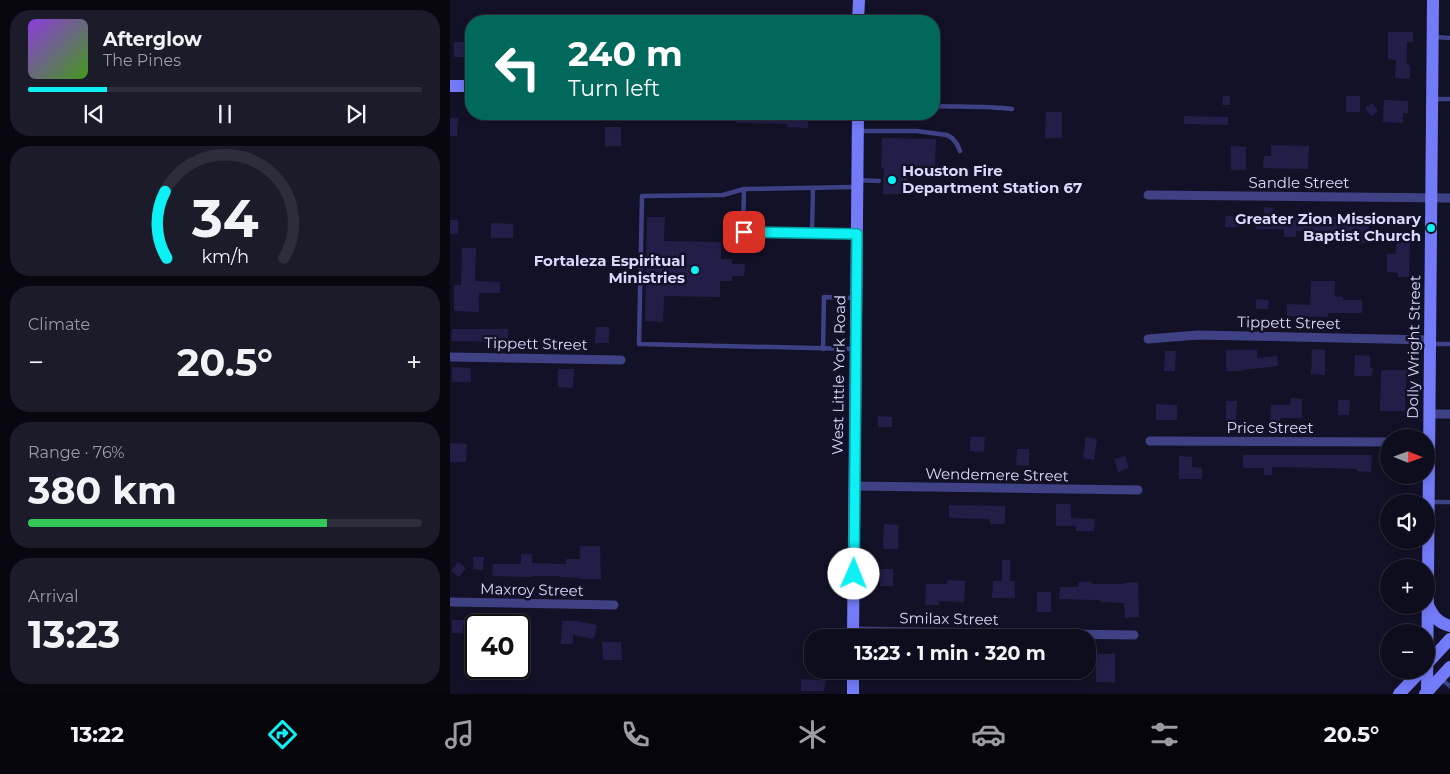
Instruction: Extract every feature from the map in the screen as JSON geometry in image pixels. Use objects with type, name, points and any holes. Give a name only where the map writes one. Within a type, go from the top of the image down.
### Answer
[{"type":"street","points":[[858,15],[859,0]]},
{"type":"street","name":"Dolly Wright Street","points":[[1428,429],[1434,0]]},
{"type":"street","points":[[450,86],[465,86]]},
{"type":"street","name":"West Little York Road","points":[[853,629],[858,120]]},
{"type":"street","name":"Sandle Street","points":[[1148,195],[1450,198]]},
{"type":"street","name":"Tippett Street","points":[[1148,339],[1198,336],[1430,342]]},
{"type":"street","name":"Tippett Street","points":[[450,357],[621,360]]},
{"type":"street","points":[[1429,414],[1450,414]]},
{"type":"street","name":"Price Street","points":[[1150,441],[1380,442]]},
{"type":"street","name":"Wendemere Street","points":[[854,486],[1138,490]]},
{"type":"street","name":"Maxroy Street","points":[[450,602],[614,605]]},
{"type":"street","points":[[1432,614],[1444,625],[1450,626]]},
{"type":"street","name":"Smilax Street","points":[[1096,635],[1134,635]]},
{"type":"street","points":[[1435,655],[1450,639]]},
{"type":"street","points":[[1426,694],[1447,683],[1450,667]]},
{"type":"street","points":[[853,679],[853,694]]},
{"type":"street","points":[[1399,694],[1413,679]]},
{"type":"street","name":"Dolly Wright Street","points":[[1425,679],[1426,694]]},
{"type":"lane","points":[[1433,37],[1450,38]]},
{"type":"lane","points":[[1433,99],[1450,99]]},
{"type":"lane","points":[[940,106],[1012,109]]},
{"type":"lane","points":[[858,131],[917,131],[948,135],[957,144],[960,151]]},
{"type":"lane","points":[[856,349],[639,344],[642,196],[723,195],[744,189],[813,188],[879,181]]},
{"type":"lane","points":[[812,234],[813,188]]},
{"type":"lane","points":[[744,189],[744,232],[857,234]]},
{"type":"lane","points":[[823,349],[824,297],[857,298]]},
{"type":"lane","points":[[1430,342],[1450,344]]},
{"type":"lane","points":[[1435,502],[1450,502]]},
{"type":"building","points":[[1388,32],[1413,32],[1413,42],[1407,42],[1407,65],[1410,65],[1410,79],[1395,78],[1396,60],[1388,59]]},
{"type":"building","points":[[454,42],[465,42],[465,57],[454,57]]},
{"type":"building","points":[[1223,96],[1230,96],[1230,105],[1222,105]]},
{"type":"building","points":[[1346,96],[1360,96],[1360,112],[1346,112]]},
{"type":"building","points":[[1384,100],[1408,101],[1408,113],[1403,113],[1403,123],[1383,122]]},
{"type":"building","points":[[1372,103],[1378,111],[1371,116],[1365,108]]},
{"type":"building","points":[[1046,112],[1062,112],[1062,138],[1045,138]]},
{"type":"building","points":[[1184,116],[1228,117],[1228,125],[1184,124]]},
{"type":"building","points":[[450,118],[458,118],[457,136],[450,136]]},
{"type":"building","points":[[736,120],[809,120],[808,128],[787,127],[787,124],[736,123]]},
{"type":"building","points":[[605,127],[621,127],[621,146],[605,146]]},
{"type":"building","points":[[882,138],[936,139],[935,169],[908,168],[908,194],[883,194],[884,168],[881,168]]},
{"type":"building","points":[[1271,145],[1309,146],[1308,169],[1263,168],[1264,156],[1271,156]]},
{"type":"building","points":[[1231,146],[1246,147],[1246,170],[1231,170]]},
{"type":"building","points":[[1264,207],[1273,208],[1272,216],[1305,216],[1305,214],[1369,217],[1368,243],[1356,243],[1356,237],[1337,237],[1337,232],[1296,231],[1296,237],[1284,237],[1284,229],[1256,229],[1256,220],[1264,220]]},
{"type":"building","points":[[1225,216],[1239,216],[1239,227],[1225,227]]},
{"type":"building","name":"Fortaleza Espiritual Ministries","points":[[647,217],[665,217],[664,241],[721,242],[721,259],[732,259],[732,264],[745,264],[744,276],[732,276],[732,281],[720,281],[720,297],[664,296],[663,322],[645,321]]},
{"type":"building","points":[[450,220],[458,220],[458,234],[450,234]]},
{"type":"building","points":[[491,223],[513,224],[513,238],[491,238]]},
{"type":"building","points":[[1397,236],[1410,236],[1409,277],[1398,277],[1398,273],[1387,272],[1387,254],[1396,254]]},
{"type":"building","points":[[462,248],[476,248],[475,281],[500,282],[500,293],[479,293],[479,312],[454,311],[454,285],[461,285]]},
{"type":"building","points":[[1311,281],[1335,281],[1335,296],[1343,297],[1343,300],[1362,300],[1362,313],[1328,313],[1328,317],[1287,316],[1287,304],[1310,305]]},
{"type":"building","points":[[1256,299],[1269,300],[1268,309],[1256,309]]},
{"type":"building","points":[[596,327],[609,327],[609,343],[595,343]]},
{"type":"building","points":[[452,329],[508,329],[508,342],[451,341]]},
{"type":"building","points":[[1312,349],[1325,350],[1325,375],[1311,374]]},
{"type":"building","points":[[1226,350],[1257,350],[1257,358],[1277,356],[1278,366],[1242,371],[1226,371]]},
{"type":"building","points":[[1165,351],[1176,351],[1175,371],[1164,371]]},
{"type":"building","points":[[1355,355],[1370,356],[1370,368],[1373,368],[1372,376],[1354,376]]},
{"type":"building","points":[[452,367],[471,368],[471,382],[452,382]]},
{"type":"building","points":[[558,369],[574,369],[573,388],[558,387]]},
{"type":"building","points":[[1381,370],[1407,370],[1405,411],[1380,411]]},
{"type":"building","points":[[1291,398],[1302,399],[1302,418],[1280,418],[1280,422],[1270,422],[1271,405],[1290,405]]},
{"type":"building","points":[[1338,400],[1350,400],[1349,415],[1338,415]]},
{"type":"building","points":[[1226,401],[1237,401],[1236,420],[1226,420]]},
{"type":"building","points":[[1156,404],[1177,405],[1177,420],[1156,420]]},
{"type":"building","points":[[878,416],[892,417],[892,427],[878,427]]},
{"type":"building","points":[[970,437],[985,437],[984,452],[970,451]]},
{"type":"building","points":[[1086,437],[1097,439],[1094,460],[1083,458]]},
{"type":"building","points":[[450,443],[467,444],[466,462],[450,462]]},
{"type":"building","points":[[1017,449],[1029,449],[1029,466],[1016,465]]},
{"type":"building","points":[[1243,455],[1372,455],[1371,472],[1357,471],[1357,469],[1272,467],[1272,475],[1264,475],[1264,468],[1243,468]]},
{"type":"building","points":[[1125,456],[1129,468],[1118,472],[1114,459]]},
{"type":"building","points":[[1179,456],[1192,457],[1192,467],[1202,468],[1202,479],[1179,479]]},
{"type":"building","points":[[1056,504],[1071,504],[1071,518],[1095,519],[1094,531],[1076,531],[1076,526],[1056,526]]},
{"type":"building","points":[[949,505],[1005,506],[1005,524],[990,524],[990,519],[949,518]]},
{"type":"building","points":[[884,524],[898,525],[898,549],[883,549]]},
{"type":"building","points":[[580,546],[600,546],[601,579],[580,579],[560,576],[492,576],[493,564],[521,564],[521,554],[532,554],[532,563],[566,564],[566,559],[580,559]]},
{"type":"building","points":[[473,557],[484,557],[483,570],[473,569]]},
{"type":"building","points":[[1002,560],[1010,560],[1010,581],[1015,581],[1015,598],[992,598],[993,581],[1002,581]]},
{"type":"building","points":[[458,562],[466,568],[459,577],[451,571]]},
{"type":"building","points":[[880,569],[893,569],[893,586],[880,586]]},
{"type":"building","points":[[947,580],[965,581],[964,602],[939,601],[939,605],[925,605],[926,584],[947,584]]},
{"type":"building","points":[[1079,582],[1124,584],[1138,582],[1139,617],[1125,618],[1124,603],[1100,602],[1100,600],[1059,599],[1060,587],[1078,587]]},
{"type":"building","points":[[1037,592],[1051,592],[1051,612],[1037,612]]},
{"type":"building","points":[[452,620],[464,620],[463,633],[452,633]]},
{"type":"building","points":[[562,621],[577,621],[597,625],[594,639],[573,635],[573,644],[561,644]]},
{"type":"building","points":[[602,642],[621,642],[622,660],[603,660]]},
{"type":"building","points":[[1096,654],[1115,654],[1115,682],[1096,682]]},
{"type":"building","points":[[801,679],[825,680],[824,691],[801,691]]},
{"type":"place","name":"Houston Fire Department Station 67","points":[[892,180]]},
{"type":"place","name":"Greater Zion Missionary Baptist Church","points":[[1431,228]]},
{"type":"place","name":"Fortaleza Espiritual Ministries","points":[[695,270]]},
{"type":"route","points":[[744,232],[857,234],[854,574]]}]
